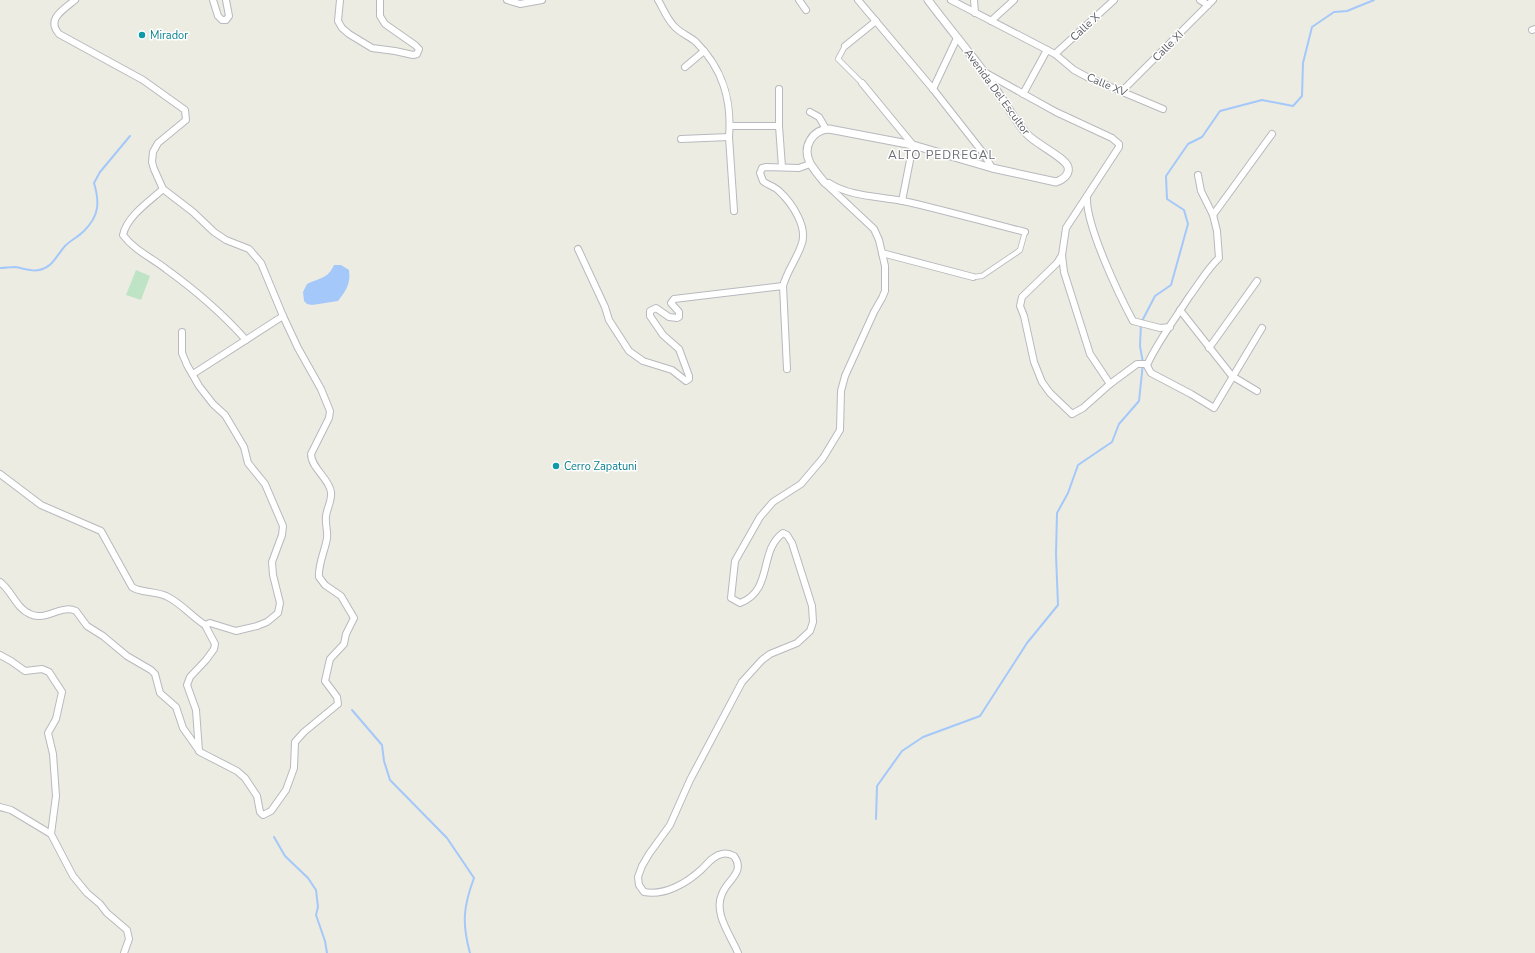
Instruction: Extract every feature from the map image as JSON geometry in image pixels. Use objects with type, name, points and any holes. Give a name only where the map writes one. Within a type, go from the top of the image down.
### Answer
[{"type":"street","points":[[0,582],[7,588],[17,604],[29,614],[37,617],[66,609],[76,611],[87,626],[103,636],[127,656],[151,670],[155,674],[160,693],[176,707],[183,728],[200,752],[237,771],[245,778],[257,796],[260,812],[263,815],[266,815],[271,811],[286,790],[294,768],[295,742],[304,732],[338,704],[337,697],[325,681],[330,659],[344,644],[346,634],[354,618],[341,596],[326,585],[319,577],[318,571],[328,533],[326,517],[331,492],[324,477],[311,459],[317,440],[329,418],[330,410],[321,389],[298,348],[261,263],[255,254],[214,232],[194,212],[163,189],[154,170],[152,162],[153,152],[158,144],[186,120],[185,110],[143,80],[58,34],[53,28],[53,22],[58,14],[74,0]]},
{"type":"street","points":[[213,0],[218,16],[222,20],[226,20],[229,16],[226,0]]},
{"type":"street","points":[[340,0],[338,21],[348,34],[372,48],[395,50],[413,55],[417,54],[419,49],[415,45],[385,24],[380,16],[380,0]]},
{"type":"street","points":[[507,0],[520,4],[542,0]]},
{"type":"street","points":[[658,0],[674,26],[692,39],[704,51],[724,84],[730,126],[729,138],[734,211]]},
{"type":"street","points":[[799,0],[806,10]]},
{"type":"street","points":[[858,0],[933,89],[984,154],[992,168]]},
{"type":"street","name":"Avenida Del Escultor","points":[[826,129],[914,145],[992,168],[1056,182],[1064,178],[1068,170],[1063,160],[1041,147],[1026,134],[984,73],[928,0]]},
{"type":"street","points":[[951,0],[1047,50],[1023,94]]},
{"type":"street","points":[[974,0],[975,13]]},
{"type":"street","points":[[991,21],[1014,0]]},
{"type":"street","name":"Calle X","points":[[1055,54],[1114,0]]},
{"type":"street","points":[[1200,0],[1211,2]]},
{"type":"street","name":"Calle XI","points":[[1122,91],[1211,2]]},
{"type":"street","points":[[876,21],[845,46],[840,52],[838,59],[862,83],[914,145],[902,201]]},
{"type":"street","points":[[933,89],[957,38]]},
{"type":"street","name":"Calle XV","points":[[1047,50],[1055,54],[1074,70],[1087,77],[1163,109]]},
{"type":"street","points":[[685,67],[704,51]]},
{"type":"street","points":[[984,73],[1056,112],[1112,138],[1119,144],[1119,147],[1087,198],[1066,228],[1062,255],[1064,272],[1090,354],[1110,384]]},
{"type":"street","points":[[779,89],[779,126],[782,167]]},
{"type":"street","points":[[738,953],[722,920],[720,908],[722,894],[738,870],[738,861],[734,856],[721,854],[715,857],[689,880],[677,887],[661,892],[644,892],[639,885],[638,877],[649,854],[670,825],[690,780],[742,682],[762,660],[770,654],[797,643],[810,631],[813,622],[812,606],[794,549],[787,535],[783,533],[773,545],[763,578],[754,595],[740,603],[731,598],[735,561],[760,517],[773,502],[801,484],[823,458],[840,430],[842,391],[845,376],[885,290],[886,274],[878,235],[874,229],[823,180],[810,164],[807,151],[809,141],[816,133],[826,129],[819,117],[810,112]]},
{"type":"street","points":[[730,126],[779,126]]},
{"type":"street","points":[[1212,215],[1272,134]]},
{"type":"street","points":[[680,139],[729,138]]},
{"type":"street","points":[[787,369],[784,286],[785,278],[802,246],[803,231],[797,214],[779,191],[763,181],[760,173],[762,168],[799,168],[810,164]]},
{"type":"street","points":[[1147,365],[1180,310],[1211,265],[1219,258],[1217,231],[1212,215],[1204,200],[1198,175]]},
{"type":"street","points":[[823,180],[838,189],[870,197],[902,201],[1025,232],[1020,250],[982,276],[973,277],[882,253]]},
{"type":"street","points":[[163,189],[125,227],[123,235],[128,242],[166,268],[215,307],[246,340]]},
{"type":"street","points":[[1087,198],[1086,205],[1091,222],[1111,275],[1133,321],[1160,328],[1170,328]]},
{"type":"street","points":[[578,249],[605,307],[609,320],[629,351],[643,361],[672,370],[686,381],[689,380],[690,376],[679,349],[664,335],[650,316],[650,311],[656,308],[670,317],[677,318],[679,317],[679,312],[670,303],[674,299],[784,286]]},
{"type":"street","points":[[1062,255],[1057,263],[1022,297],[1020,306],[1024,316],[1036,366],[1047,390],[1072,414],[1083,408],[1110,384],[1137,364],[1147,365]]},
{"type":"street","points":[[1209,348],[1257,281]]},
{"type":"street","points":[[1180,310],[1232,376],[1257,391]]},
{"type":"street","points":[[193,374],[283,316]]},
{"type":"street","points":[[1147,365],[1151,373],[1214,408],[1262,328]]},
{"type":"street","points":[[182,332],[182,353],[202,391],[225,415],[244,447],[248,463],[265,484],[283,526],[282,535],[272,562],[273,575],[280,603],[278,613],[267,622],[244,630],[231,631],[210,623],[205,625]]},
{"type":"street","points":[[0,474],[26,492],[41,505],[101,531],[132,587],[140,590],[149,590],[168,597],[205,625],[214,644],[214,649],[190,678],[187,685],[196,710],[200,752]]},
{"type":"street","points":[[0,655],[25,671],[42,669],[49,672],[62,692],[56,719],[48,733],[52,750],[56,796],[50,834]]},
{"type":"street","points":[[0,806],[11,810],[50,834],[73,876],[87,893],[126,930],[129,939],[124,953]]},
{"type":"green space","points":[[136,270],[150,276],[141,300],[126,295]]},
{"type":"water","points":[[334,265],[341,265],[349,270],[349,283],[343,294],[338,301],[312,305],[307,304],[304,301],[303,292],[307,284],[326,276],[332,270]]},
{"type":"waterway","points":[[876,819],[877,786],[902,751],[923,737],[980,716],[1027,643],[1058,605],[1056,555],[1057,513],[1068,493],[1078,465],[1112,442],[1119,424],[1139,401],[1143,363],[1140,346],[1141,323],[1155,296],[1171,285],[1188,224],[1184,210],[1167,199],[1166,176],[1188,144],[1202,137],[1220,111],[1262,100],[1293,106],[1302,96],[1303,63],[1312,27],[1334,12],[1347,11],[1374,0]]},
{"type":"waterway","points":[[0,268],[15,267],[33,271],[44,269],[54,261],[65,246],[84,231],[93,220],[97,209],[97,197],[94,183],[100,172],[130,136]]},
{"type":"waterway","points":[[352,710],[382,745],[384,761],[390,780],[447,838],[474,878],[470,888],[465,916],[467,943],[470,953]]},
{"type":"waterway","points":[[274,837],[285,856],[308,878],[316,890],[318,907],[316,915],[325,941],[327,953]]},
{"type":"place","name":"Mirador","points":[[142,35]]},
{"type":"place","name":"Cerro Zapatuni","points":[[556,466]]},
{"type":"district","name":"ALTO PEDREGAL","points":[[942,155]]}]
